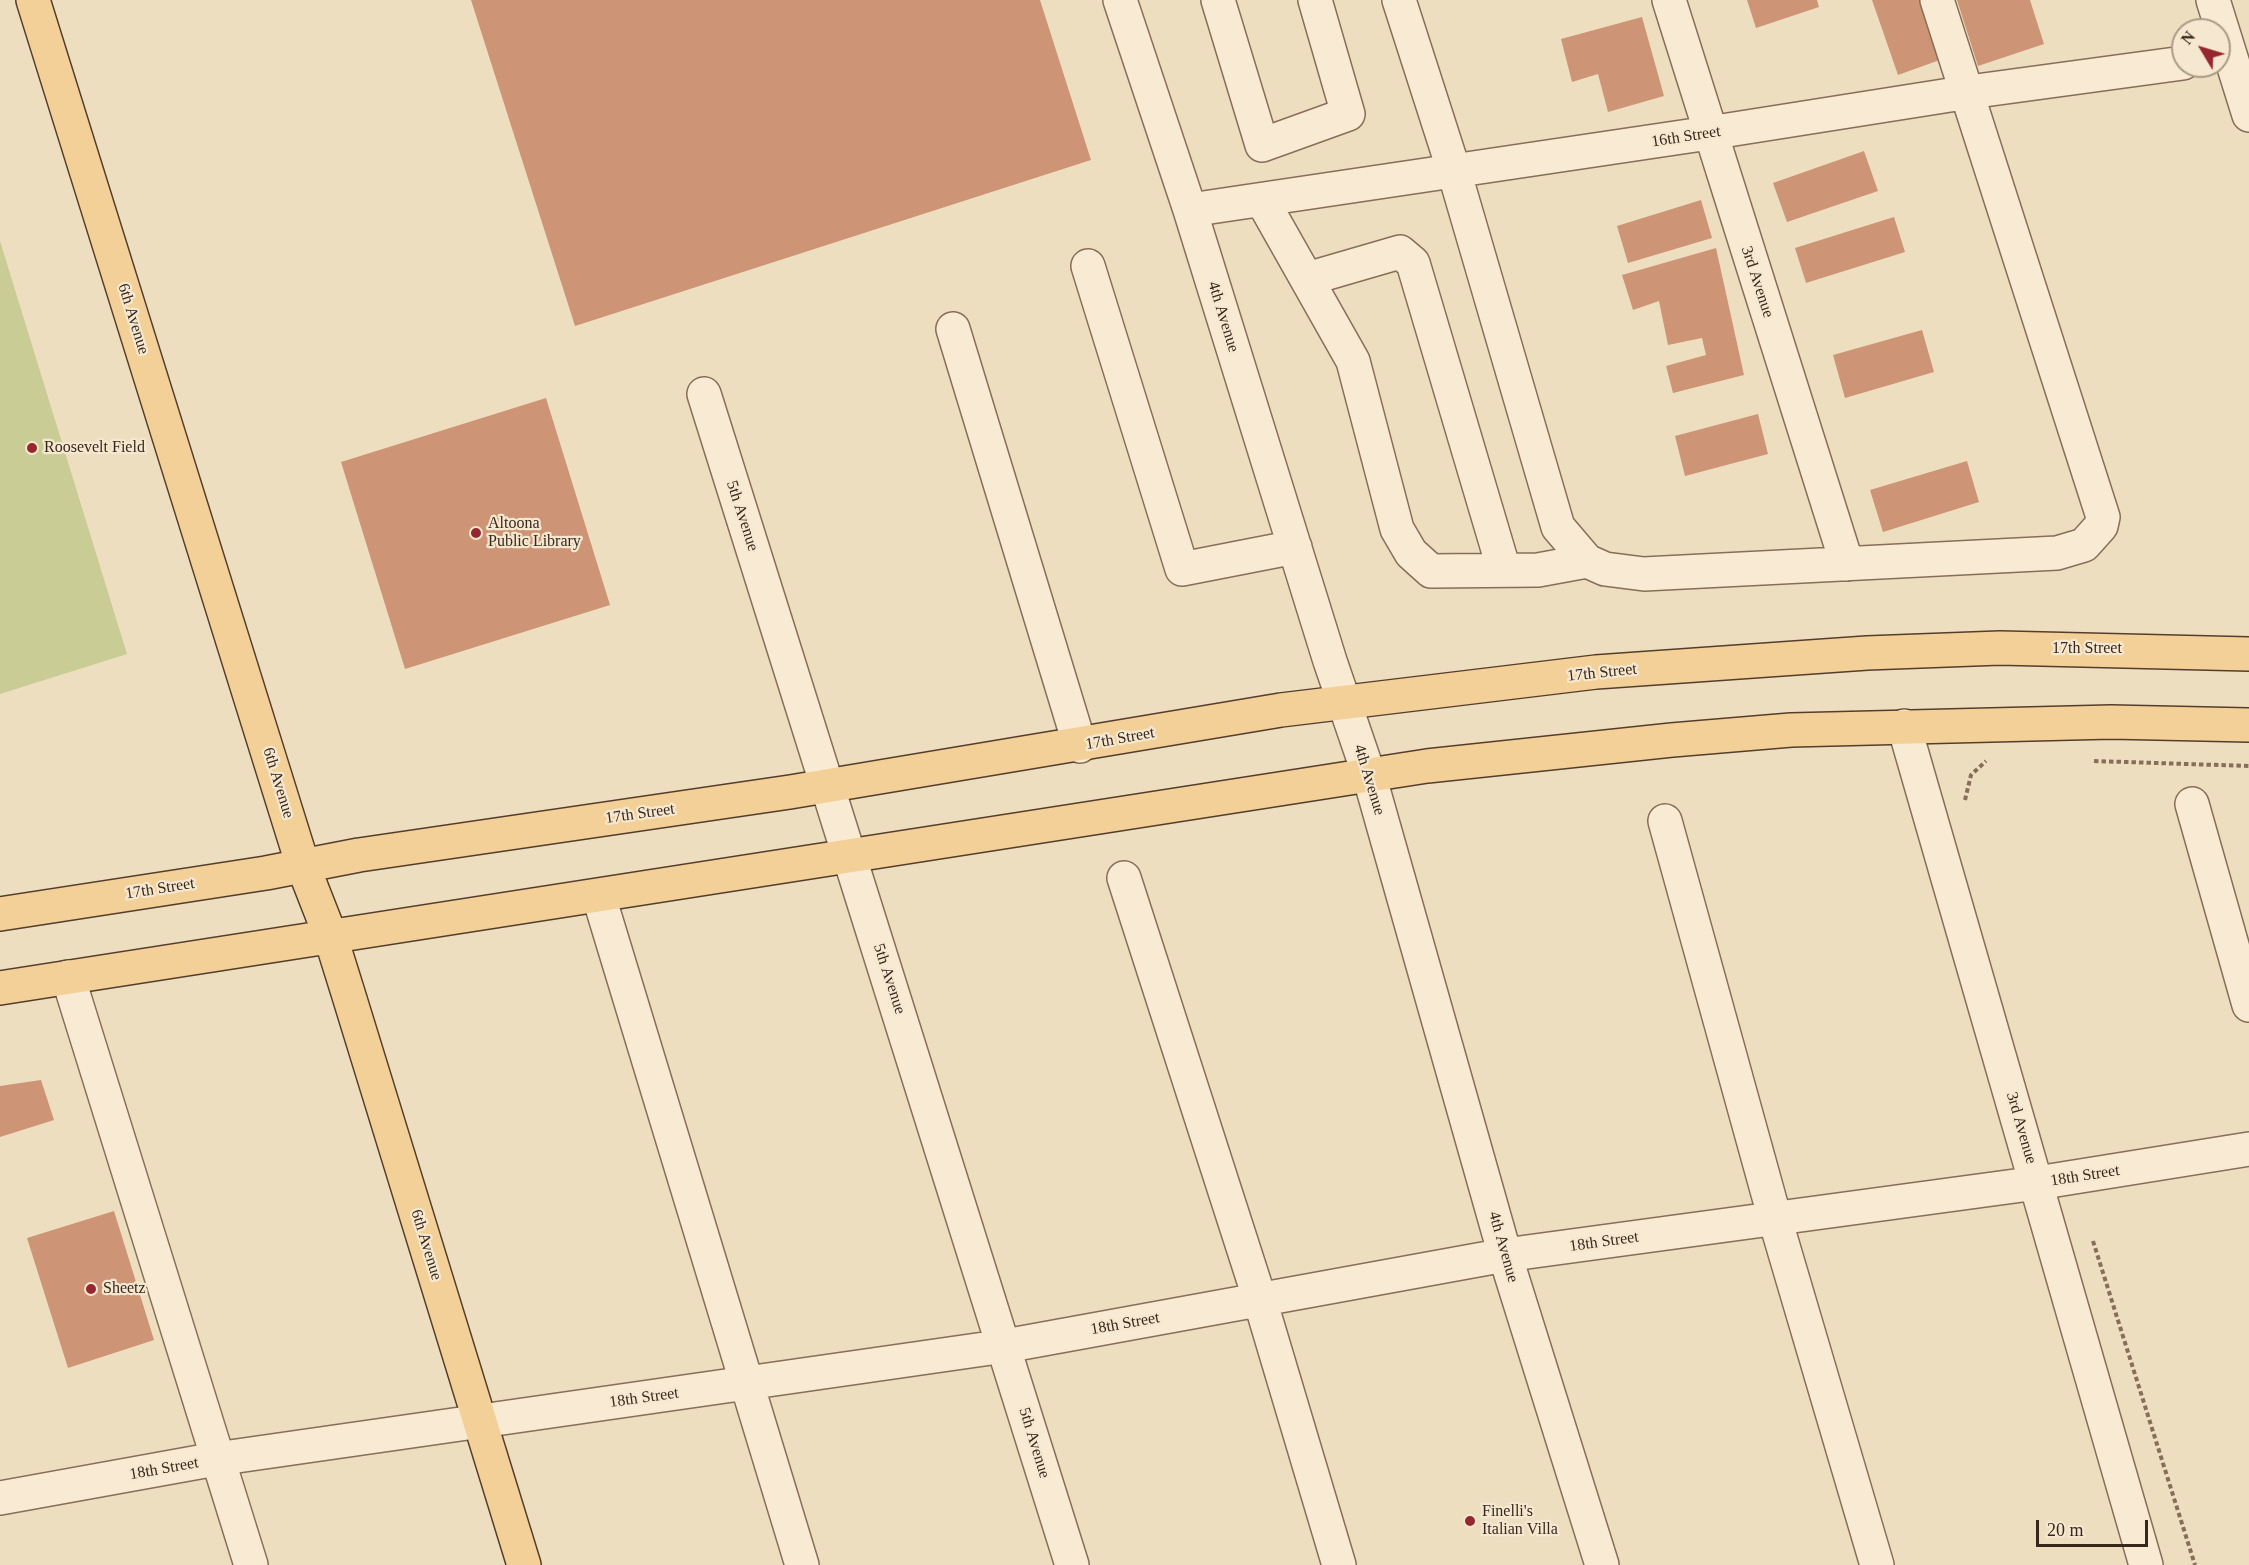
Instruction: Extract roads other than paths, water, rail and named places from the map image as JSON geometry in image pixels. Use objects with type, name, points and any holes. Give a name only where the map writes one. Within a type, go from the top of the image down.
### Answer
[{"type":"main road","name":"6th Avenue","points":[[33,0],[303,866],[330,936],[524,1565]]},
{"type":"main road","name":"17th Street","points":[[0,914],[359,855],[1080,746],[1281,710],[1596,672],[1867,652],[2000,648],[2249,654]]},
{"type":"main road","points":[[0,988],[330,936],[599,897],[1369,775],[1672,740],[1791,730],[2111,722],[2249,725]]},
{"type":"street","name":"4th Avenue","points":[[1120,0],[1190,210],[1294,547],[1369,775],[1505,1255],[1602,1565]]},
{"type":"street","points":[[1218,0],[1262,145],[1348,114],[1315,0]]},
{"type":"street","points":[[1399,0],[1454,171],[1558,527],[1587,561],[1605,569],[1644,574],[2057,553],[2084,545],[2097,532],[2103,517],[1969,92],[1937,0]]},
{"type":"street","name":"3rd Avenue","points":[[1668,0],[1847,564]]},
{"type":"street","points":[[2212,0],[2233,56],[2249,115]]},
{"type":"street","name":"16th Street","points":[[1190,210],[1709,134],[1969,92],[2171,65]]},
{"type":"street","points":[[1262,200],[1353,361],[1397,529],[1411,553],[1431,571],[1538,570],[1587,561]]},
{"type":"street","points":[[1307,279],[1401,252],[1413,264],[1504,570]]},
{"type":"street","points":[[1088,266],[1182,569],[1294,547]]},
{"type":"street","points":[[953,329],[1080,746]]},
{"type":"street","name":"5th Avenue","points":[[704,394],[1072,1565]]},
{"type":"street","name":"3rd Avenue","points":[[1904,726],[2146,1565]]},
{"type":"street","points":[[2192,804],[2249,1005]]},
{"type":"street","points":[[1665,821],[1774,1219],[1877,1565]]},
{"type":"street","points":[[1124,878],[1260,1300],[1339,1565]]},
{"type":"street","points":[[599,897],[802,1565]]},
{"type":"street","points":[[68,977],[216,1459],[251,1565]]},
{"type":"street","name":"18th Street","points":[[0,1498],[216,1459],[1005,1346],[1505,1255],[2037,1183],[2249,1149]]},
{"type":"place","name":"Roosevelt Field","points":[[32,448]]},
{"type":"place","name":"Altoona Public Library","points":[[476,533]]},
{"type":"place","name":"Sheetz","points":[[91,1289]]},
{"type":"place","name":"Finelli's Italian Villa","points":[[1470,1521]]}]
